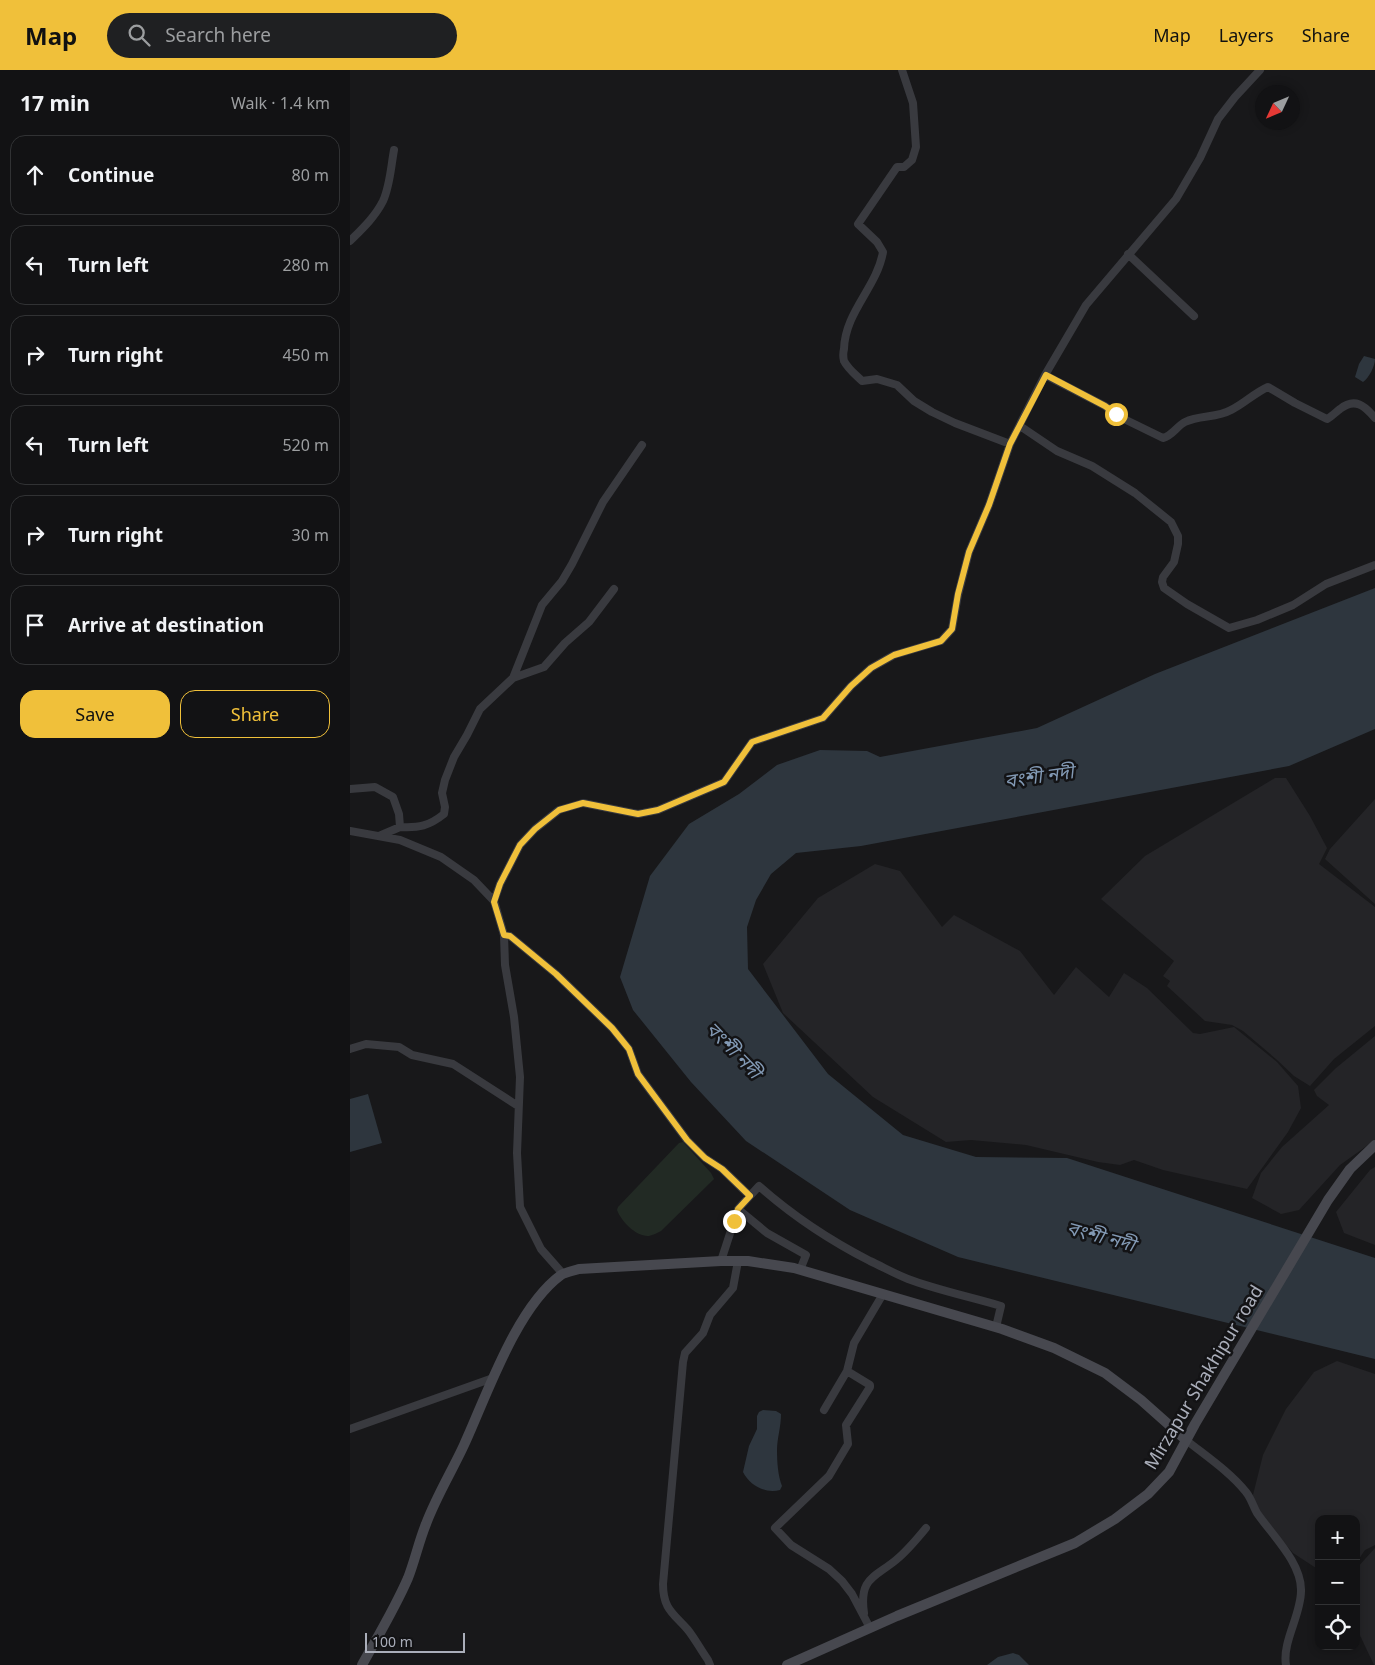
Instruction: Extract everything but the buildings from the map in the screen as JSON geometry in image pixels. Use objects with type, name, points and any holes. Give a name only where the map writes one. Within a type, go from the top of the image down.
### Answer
[{"type":"street","points":[[902,70],[913,103],[916,147],[912,160],[904,167],[897,167],[858,224],[877,242],[883,252],[881,264],[848,324],[844,338],[843,359],[851,371],[862,381],[877,379],[897,386],[914,401],[932,412],[1010,444]]},
{"type":"street","points":[[494,902],[500,884],[520,845],[535,829],[559,810],[583,803],[638,814],[658,810],[724,782],[752,742],[823,718],[851,686],[871,668],[894,655],[941,641],[945,638],[952,629],[958,594],[969,552],[989,505],[1010,444],[1046,375],[1086,305],[1176,199],[1200,158],[1218,119],[1260,70]]},
{"type":"street","points":[[350,241],[366,226],[383,200],[394,150]]},
{"type":"street","points":[[1128,254],[1194,316]]},
{"type":"street","points":[[1046,375],[1163,438],[1167,437],[1184,423],[1233,410],[1249,397],[1268,387],[1327,419],[1342,407],[1356,402],[1362,404],[1375,418]]},
{"type":"street","points":[[1020,426],[1057,451],[1092,466],[1134,493],[1171,522],[1178,536],[1178,544],[1174,562],[1163,577],[1164,588],[1187,604],[1229,628],[1257,620],[1284,608],[1326,584],[1375,566]]},
{"type":"street","points":[[514,678],[542,605],[562,581],[603,502],[642,445]]},
{"type":"street","points":[[378,836],[400,828],[418,828],[435,822],[444,814],[445,806],[442,793],[445,780],[454,758],[480,709],[514,678],[544,666],[589,622],[614,589]]},
{"type":"street","points":[[350,789],[375,788],[393,796],[399,814],[400,828]]},
{"type":"street","points":[[350,831],[400,840],[440,857],[474,880],[494,902],[504,935],[505,965],[514,1017],[520,1077],[518,1106],[520,1207],[541,1249],[563,1274]]},
{"type":"street","points":[[504,935],[510,936],[556,974],[612,1028],[629,1049],[638,1074],[687,1140],[705,1158],[722,1169],[750,1196]]},
{"type":"street","points":[[350,1049],[366,1044],[399,1047],[412,1055],[453,1064],[518,1106]]},
{"type":"street","name":"Mirzapur Shakhipur road","points":[[787,1665],[870,1628],[1075,1543],[1107,1524],[1148,1494],[1169,1472],[1194,1424],[1328,1200],[1350,1168],[1375,1145]]},
{"type":"street","points":[[721,1261],[738,1209],[759,1186],[788,1212],[804,1223],[842,1246],[892,1272],[925,1285],[1001,1306],[996,1327]]},
{"type":"street","points":[[738,1209],[767,1233],[806,1254],[800,1270]]},
{"type":"street","points":[[362,1665],[391,1613],[408,1576],[426,1522],[458,1459],[493,1378],[530,1308],[549,1285],[563,1274],[579,1269],[721,1261],[764,1263],[800,1270],[883,1294],[996,1327],[1054,1348],[1105,1373],[1141,1400],[1216,1464],[1246,1493],[1256,1511],[1294,1563],[1300,1577],[1301,1601],[1290,1634],[1286,1665]]},
{"type":"street","points":[[710,1665],[688,1631],[669,1610],[663,1596],[663,1584],[682,1362],[685,1353],[703,1333],[710,1315],[733,1288],[738,1261]]},
{"type":"street","points":[[824,1410],[847,1371],[854,1342],[883,1294]]},
{"type":"street","points":[[847,1371],[870,1385],[846,1425],[848,1444],[829,1476],[775,1528],[791,1545],[828,1569],[842,1581],[852,1594],[870,1628]]},
{"type":"street","points":[[350,1429],[493,1378]]},
{"type":"street","points":[[864,1617],[864,1592],[874,1574],[896,1560],[926,1528]]},
{"type":"shaded area","points":[[1275,778],[1286,778],[1310,816],[1327,848],[1319,864],[1375,907],[1375,1026],[1334,1059],[1310,1086],[1294,1076],[1243,1031],[1232,1025],[1205,1021],[1167,986],[1170,981],[1163,976],[1174,961],[1101,899],[1145,856]]},
{"type":"shaded area","points":[[1375,799],[1375,904],[1325,859],[1330,849]]},
{"type":"shaded area","points":[[875,864],[900,871],[942,927],[954,915],[1020,951],[1054,995],[1076,967],[1109,997],[1124,973],[1147,988],[1193,1033],[1200,1034],[1234,1027],[1277,1062],[1298,1086],[1301,1108],[1288,1132],[1247,1189],[1163,1170],[1134,1160],[1120,1165],[1098,1162],[1026,1145],[971,1140],[946,1142],[873,1097],[783,1013],[763,964],[818,898]]},
{"type":"shaded area","points":[[1375,1036],[1375,1140],[1340,1165],[1299,1210],[1281,1214],[1252,1198],[1261,1173],[1282,1147],[1329,1105],[1317,1096],[1314,1090],[1336,1068]]},
{"type":"shaded area","points":[[683,1142],[711,1173],[714,1179],[661,1231],[649,1236],[639,1234],[622,1219],[617,1210],[618,1207],[679,1143]]},
{"type":"shaded area","points":[[1375,1167],[1375,1245],[1344,1233],[1336,1212],[1370,1170]]},
{"type":"shaded area","points":[[1337,1361],[1375,1374],[1375,1545],[1365,1550],[1360,1557],[1360,1515],[1315,1515],[1315,1567],[1293,1553],[1261,1516],[1252,1499],[1263,1455],[1286,1409],[1314,1372]]},
{"type":"shaded area","points":[[1375,1548],[1375,1665],[1360,1635],[1360,1565]]},
{"type":"water","points":[[1364,356],[1375,359],[1371,372],[1363,382],[1355,377]]},
{"type":"water","name":"বংশী নদী","points":[[1375,588],[1375,729],[1289,766],[861,846],[796,853],[771,874],[756,900],[747,927],[748,969],[828,1074],[903,1135],[976,1157],[1067,1158],[1375,1258],[1375,1359],[958,1257],[850,1210],[746,1141],[691,1082],[633,1010],[620,977],[650,876],[689,824],[739,794],[777,765],[820,750],[867,751],[880,757],[1037,728],[1155,674]]},
{"type":"water","points":[[368,1094],[382,1143],[350,1152],[350,1099]]},
{"type":"water","points":[[763,1410],[776,1411],[781,1414],[777,1455],[782,1486],[780,1490],[775,1491],[759,1488],[743,1472],[749,1446],[757,1429],[757,1416]]},
{"type":"water","points":[[1013,1653],[1019,1655],[1029,1665],[987,1665],[998,1657]]},
{"type":"route","points":[[734,1221],[738,1209],[750,1196],[722,1169],[705,1158],[687,1140],[638,1074],[629,1049],[612,1028],[556,974],[510,936],[504,935],[494,902],[500,884],[520,845],[535,829],[559,810],[583,803],[638,814],[658,810],[724,782],[752,742],[823,718],[851,686],[871,668],[894,655],[941,641],[945,638],[952,629],[955,607],[969,552],[989,505],[1010,444],[1046,375],[1105,406],[1116,414]]}]
